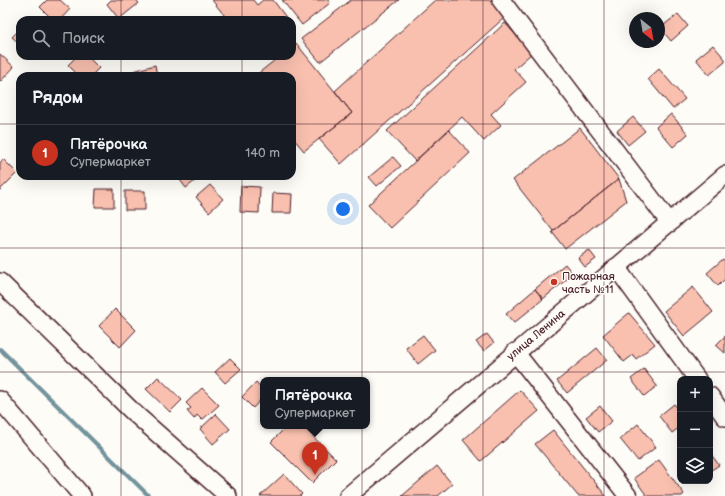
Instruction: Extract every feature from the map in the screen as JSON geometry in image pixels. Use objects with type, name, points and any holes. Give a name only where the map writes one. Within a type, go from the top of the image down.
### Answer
[{"type":"street","points":[[501,0],[670,223]]},
{"type":"street","name":"улица Ленина","points":[[348,496],[515,352],[670,223],[725,175]]},
{"type":"street","points":[[616,268],[695,376]]},
{"type":"street","points":[[0,282],[133,412],[228,496]]},
{"type":"street","points":[[515,352],[628,496]]},
{"type":"street","points":[[716,396],[725,417]]},
{"type":"street","points":[[0,400],[82,496]]},
{"type":"building","points":[[47,0],[60,0],[70,9],[64,16],[49,16],[40,7]]},
{"type":"building","points":[[111,0],[136,0],[139,3],[123,16],[117,16],[107,4]]},
{"type":"building","points":[[212,0],[253,0],[257,5],[263,0],[273,0],[285,16],[225,16]]},
{"type":"building","points":[[282,0],[328,0],[330,3],[302,25]]},
{"type":"building","points":[[351,0],[399,0],[320,62],[301,39]]},
{"type":"building","points":[[435,0],[491,0],[504,18],[341,164],[319,139],[352,113],[335,91]]},
{"type":"building","points":[[678,14],[688,26],[671,41],[665,34],[665,24]]},
{"type":"building","points":[[505,23],[532,53],[514,69],[526,82],[491,114],[501,125],[484,141],[462,117],[415,161],[387,131]]},
{"type":"building","points":[[16,33],[16,40],[12,37]]},
{"type":"building","points":[[296,43],[352,113],[304,151],[296,142],[296,72],[260,72],[275,60],[296,60]]},
{"type":"building","points":[[713,45],[725,59],[725,62],[709,75],[696,59]]},
{"type":"building","points":[[0,54],[14,67],[1,81],[0,80]]},
{"type":"building","points":[[73,60],[91,60],[99,68],[95,72],[75,72],[68,65]]},
{"type":"building","points":[[155,65],[156,72],[130,72]]},
{"type":"building","points":[[659,69],[685,99],[673,109],[648,79]]},
{"type":"building","points":[[671,114],[688,134],[673,147],[656,127]]},
{"type":"building","points":[[633,117],[645,131],[628,145],[617,131]]},
{"type":"building","points":[[580,128],[619,179],[553,231],[513,180]]},
{"type":"building","points":[[449,130],[470,153],[390,228],[368,205]]},
{"type":"building","points":[[393,157],[401,166],[377,186],[369,177]]},
{"type":"building","points":[[3,159],[16,172],[16,174],[0,190],[0,163]]},
{"type":"building","points":[[619,179],[626,201],[565,249],[552,232]]},
{"type":"building","points":[[180,180],[196,180],[186,188]]},
{"type":"building","points":[[210,185],[223,199],[209,212],[196,197]]},
{"type":"building","points":[[241,186],[260,187],[259,213],[240,212]]},
{"type":"building","points":[[96,189],[114,189],[114,207],[95,207]]},
{"type":"building","points":[[125,191],[145,191],[145,210],[125,210]]},
{"type":"building","points":[[273,193],[292,194],[291,213],[272,213]]},
{"type":"building","points":[[589,250],[596,259],[585,267],[578,258]]},
{"type":"building","points":[[723,259],[725,261],[725,279],[718,286],[707,273]]},
{"type":"building","name":"Пожарная часть №11","points":[[565,264],[573,274],[543,299],[535,289]]},
{"type":"building","points":[[693,287],[713,312],[684,336],[664,311]]},
{"type":"building","points":[[535,289],[543,299],[514,323],[506,314]]},
{"type":"building","points":[[115,309],[136,330],[120,347],[99,326]]},
{"type":"building","points":[[629,313],[655,344],[636,359],[633,355],[624,362],[603,335]]},
{"type":"building","points":[[487,334],[494,343],[484,351],[476,342]]},
{"type":"building","points":[[423,335],[435,350],[418,364],[406,348]]},
{"type":"building","points":[[725,336],[725,353],[716,345]]},
{"type":"building","points":[[597,348],[607,360],[567,393],[557,381]]},
{"type":"building","points":[[230,358],[241,369],[225,383],[215,372]]},
{"type":"building","points":[[644,369],[657,386],[644,396],[631,379]]},
{"type":"building","points":[[158,377],[182,400],[170,412],[146,389]]},
{"type":"building","points":[[256,382],[260,387],[260,400],[253,408],[242,397]]},
{"type":"building","points":[[202,388],[219,405],[202,420],[197,415],[194,419],[187,411],[191,408],[186,403]]},
{"type":"building","points":[[520,390],[539,411],[481,461],[463,440]]},
{"type":"building","points":[[674,404],[677,408],[677,429],[672,433],[659,416]]},
{"type":"building","points":[[600,406],[612,421],[598,432],[586,417]]},
{"type":"building","points":[[216,414],[230,429],[213,444],[200,429]]},
{"type":"building","points":[[638,424],[656,447],[638,461],[620,439]]},
{"type":"building","points":[[284,429],[305,429],[336,459],[312,483],[271,442]]},
{"type":"building","points":[[553,430],[606,496],[578,496],[535,444]]},
{"type":"building","points":[[713,457],[719,465],[713,469]]},
{"type":"building","points":[[659,460],[684,494],[682,496],[647,496],[634,478]]},
{"type":"building","points":[[437,466],[452,484],[438,496],[402,496]]},
{"type":"building","points":[[284,474],[302,494],[300,496],[260,496]]},
{"type":"waterway","points":[[0,349],[149,496]]},
{"type":"place","name":"Пожарная часть №11","points":[[554,282]]},
{"type":"place","name":"Пятёрочка","points":[[315,475]]}]
